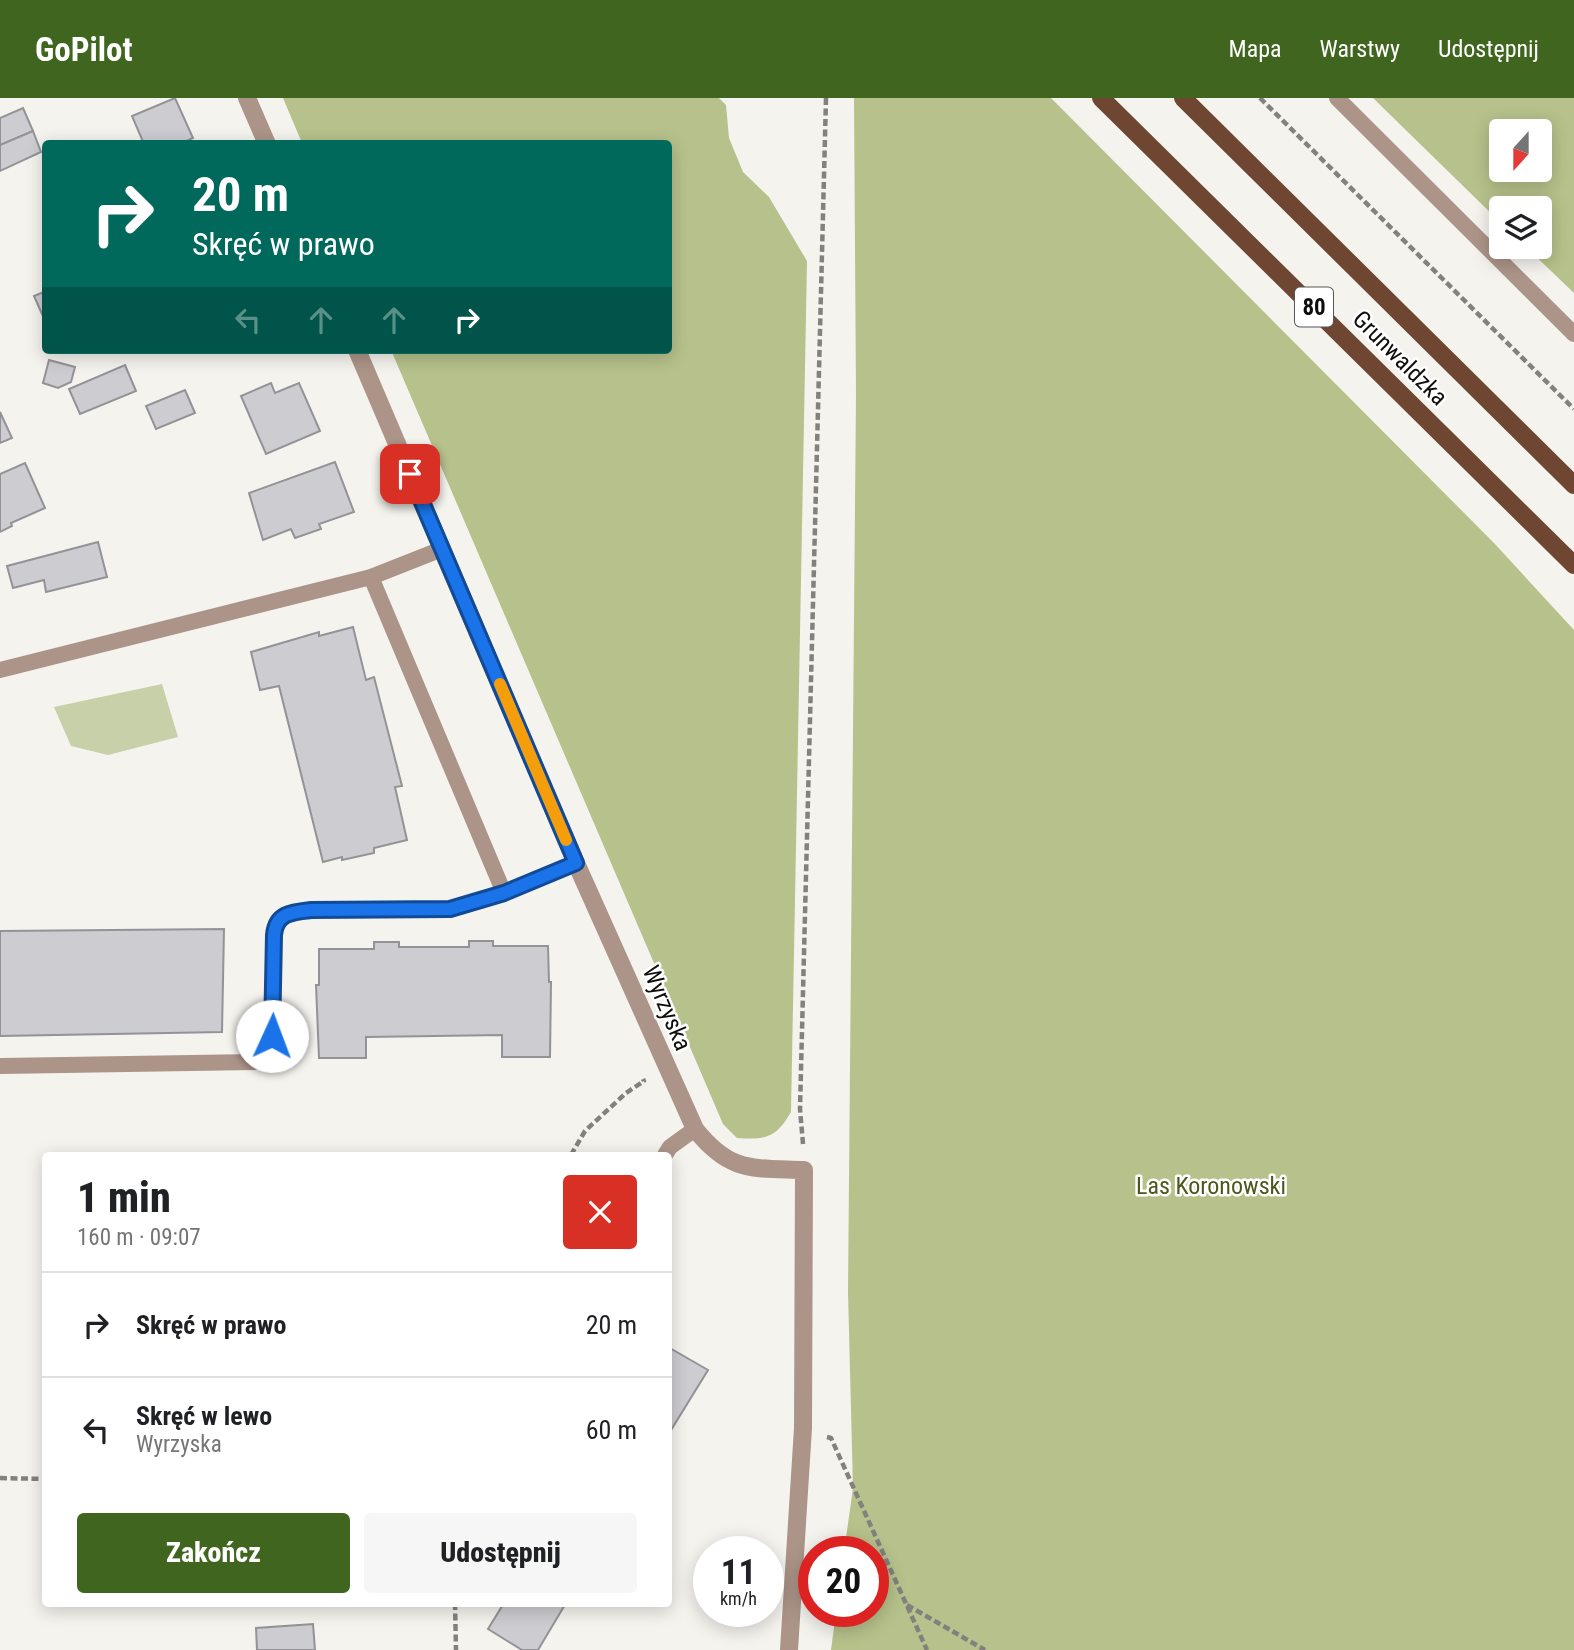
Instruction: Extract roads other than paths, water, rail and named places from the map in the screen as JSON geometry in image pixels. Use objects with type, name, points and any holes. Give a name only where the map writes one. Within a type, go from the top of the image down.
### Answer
[{"type":"main road","name":"Grunwaldzka","points":[[1101,98],[1574,565]]},
{"type":"main road","name":"Grunwaldzka","points":[[1183,98],[1574,485]]},
{"type":"street","points":[[247,98],[265,140]]},
{"type":"street","name":"Wyrzyska","points":[[359,354],[576,863],[695,1129],[711,1149],[730,1162],[748,1167],[804,1170],[803,1428],[789,1650]]},
{"type":"lane","points":[[1337,98],[1574,334]]},
{"type":"lane","points":[[0,670],[370,577],[442,549]]},
{"type":"lane","points":[[370,577],[504,893]]},
{"type":"lane","points":[[0,1066],[255,1062],[267,1051],[272,1036],[274,935],[277,922],[282,916],[290,912],[311,910],[450,909],[504,893],[576,863]]},
{"type":"lane","points":[[667,1152],[695,1129]]},
{"type":"park label","name":"Las Koronowski","points":[[1211,1186]]}]
